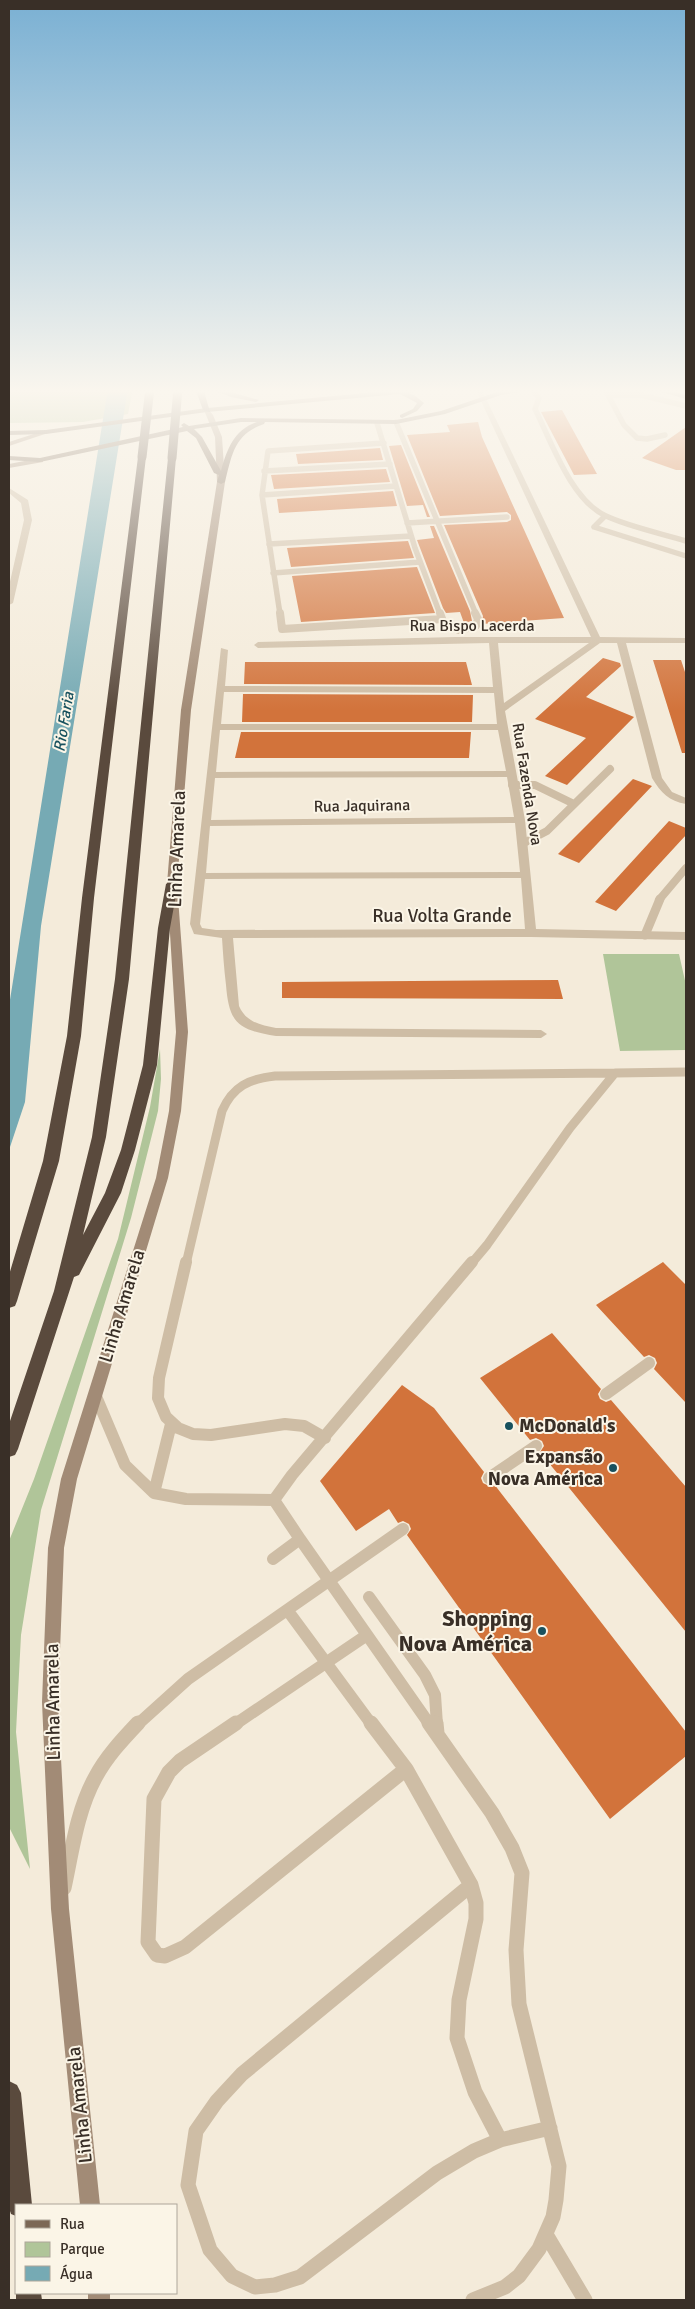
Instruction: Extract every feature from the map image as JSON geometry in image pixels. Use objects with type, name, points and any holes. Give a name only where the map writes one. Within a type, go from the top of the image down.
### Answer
[{"type":"highway","points":[[9,1301],[51,1161],[74,1036],[88,898],[137,496]]},
{"type":"highway","name":"Linha Amarela","points":[[9,1449],[62,1291],[99,1137],[112,1056],[129,908],[168,496]]},
{"type":"highway","points":[[62,1291],[113,1193],[128,1150],[150,1064],[164,928],[172,884]]},
{"type":"highway","points":[[9,1283],[20,1266]]},
{"type":"highway","points":[[9,2093],[20,2204]]},
{"type":"main road","name":"Linha Amarela","points":[[90,2204],[60,1909],[50,1702],[56,1548],[69,1479],[162,1178],[175,1111],[182,1032],[172,884],[186,710],[219,496]]},
{"type":"street","points":[[9,603],[28,520],[25,502],[17,496]]},
{"type":"street","points":[[500,710],[597,641],[530,496]]},
{"type":"street","name":"Rua Bispo Lacerda","points":[[258,645],[493,640],[686,640]]},
{"type":"street","name":"Rua Fazenda Nova","points":[[493,640],[502,727],[520,820],[532,933]]},
{"type":"street","points":[[621,640],[657,778],[664,791],[678,800],[686,801]]},
{"type":"street","points":[[224,650],[200,876],[526,875]]},
{"type":"street","points":[[220,689],[498,690]]},
{"type":"street","points":[[217,727],[502,727]]},
{"type":"street","points":[[211,775],[510,774]]},
{"type":"street","name":"Rua Jaquirana","points":[[205,823],[520,820]]},
{"type":"street","name":"Rua Volta Grande","points":[[200,876],[195,924],[198,931],[205,934],[532,933],[686,936]]},
{"type":"street","points":[[227,934],[233,1006],[236,1016],[244,1023],[259,1029],[276,1032],[541,1034]]},
{"type":"lane","points":[[262,496],[282,629],[442,619]]},
{"type":"lane","points":[[399,496],[420,562],[442,619],[448,627],[457,630],[469,629],[476,626],[478,622],[426,496]]},
{"type":"lane","points":[[584,496],[605,516],[686,541]]},
{"type":"lane","points":[[605,516],[594,527],[686,556]]},
{"type":"lane","points":[[407,523],[507,517]]},
{"type":"lane","points":[[269,544],[411,536]]},
{"type":"lane","points":[[274,573],[420,562]]},
{"type":"lane","points":[[522,844],[547,831],[610,769]]},
{"type":"lane","points":[[512,785],[535,785],[574,804]]},
{"type":"lane","points":[[645,935],[657,903],[686,868]]},
{"type":"lane","points":[[274,1500],[292,1475],[487,1245],[570,1128],[615,1072]]},
{"type":"lane","points":[[325,1438],[301,1425],[274,1425],[217,1434],[193,1434],[171,1424],[161,1410],[156,1395],[222,1111],[227,1098],[234,1090],[243,1083],[258,1078],[275,1076],[686,1072]]},
{"type":"lane","points":[[606,1394],[649,1363]]},
{"type":"lane","points":[[95,1394],[125,1465],[154,1493],[186,1499],[274,1500]]},
{"type":"lane","points":[[154,1493],[171,1424]]},
{"type":"lane","points":[[489,1478],[536,1446]]},
{"type":"lane","points":[[274,1500],[492,1813],[512,1848],[522,1873],[516,1950],[519,2004],[559,2166],[559,2191],[547,2236],[527,2269],[504,2288],[473,2300]]},
{"type":"lane","points":[[60,1909],[82,1811],[102,1766],[138,1723],[174,1689],[225,1652],[330,1582],[403,1529]]},
{"type":"lane","points":[[273,1559],[300,1539]]},
{"type":"lane","points":[[370,1597],[425,1675],[435,1695],[437,1734]]},
{"type":"lane","points":[[288,1611],[406,1769],[471,1885],[476,1903],[476,1919],[458,2000],[457,2038],[475,2092],[500,2140]]},
{"type":"lane","points":[[367,1635],[180,1761],[161,1784],[154,1799],[148,1942],[157,1955],[165,1956],[185,1947],[406,1769]]},
{"type":"lane","points":[[471,1885],[242,2074],[217,2101],[196,2131],[188,2185],[210,2250],[232,2276],[255,2287],[276,2285],[300,2277],[437,2173],[474,2151],[500,2140],[550,2128]]},
{"type":"lane","points":[[547,2236],[586,2300]]},
{"type":"green space","points":[[603,954],[679,954],[686,985],[686,1050],[620,1051]]},
{"type":"green space","points":[[160,1049],[161,1079],[158,1111],[131,1218],[41,1510],[21,1635],[16,1732],[30,1869],[9,1827],[9,1541],[34,1479],[118,1239],[150,1107]]},
{"type":"water","name":"Rio Faria","points":[[91,496],[111,496],[41,926],[25,1102],[9,1150],[9,1006]]},
{"type":"building","points":[[324,496],[394,496],[397,506],[279,513],[277,499]]},
{"type":"building","points":[[404,496],[421,496],[430,517],[427,517],[423,505],[407,506]]},
{"type":"building","points":[[432,496],[509,496],[564,618],[482,624],[483,616],[444,525],[507,522],[511,520],[511,515],[507,512],[440,516]]},
{"type":"building","points":[[430,526],[434,526],[470,611],[472,621],[464,623],[460,612],[446,613],[443,608],[417,540],[434,538]]},
{"type":"building","points":[[408,541],[414,558],[291,567],[287,548]]},
{"type":"building","points":[[417,567],[435,613],[301,622],[292,576]]},
{"type":"building","points":[[603,658],[620,663],[621,666],[586,697],[634,717],[567,785],[545,776],[586,738],[535,719]]},
{"type":"building","points":[[653,660],[681,660],[686,675],[686,753],[682,753]]},
{"type":"building","points":[[245,662],[466,662],[472,685],[244,684]]},
{"type":"building","points":[[243,694],[473,695],[472,722],[242,722]]},
{"type":"building","points":[[241,732],[471,732],[469,758],[235,758]]},
{"type":"building","points":[[633,779],[652,786],[579,863],[558,854]]},
{"type":"building","points":[[669,821],[686,828],[686,835],[616,911],[595,902]]},
{"type":"building","points":[[558,980],[563,999],[282,998],[282,982]]},
{"type":"building","points":[[663,1262],[686,1285],[686,1403],[654,1369],[657,1363],[655,1358],[649,1355],[644,1357],[596,1305]]},
{"type":"building","points":[[552,1333],[601,1389],[598,1394],[600,1399],[606,1402],[611,1400],[686,1487],[686,1632],[540,1452],[544,1446],[542,1441],[536,1438],[530,1440],[480,1378]]},
{"type":"building","name":"Shopping Nova América","points":[[402,1385],[434,1408],[484,1472],[481,1478],[483,1483],[489,1486],[494,1484],[686,1732],[686,1756],[610,1819],[407,1535],[411,1529],[409,1524],[403,1521],[398,1523],[389,1509],[356,1531],[320,1481]]},
{"type":"place","name":"McDonald's","points":[[509,1426]]},
{"type":"place","name":"Expansão Nova América","points":[[613,1468]]},
{"type":"place","name":"Shopping Nova América","points":[[542,1631]]}]
